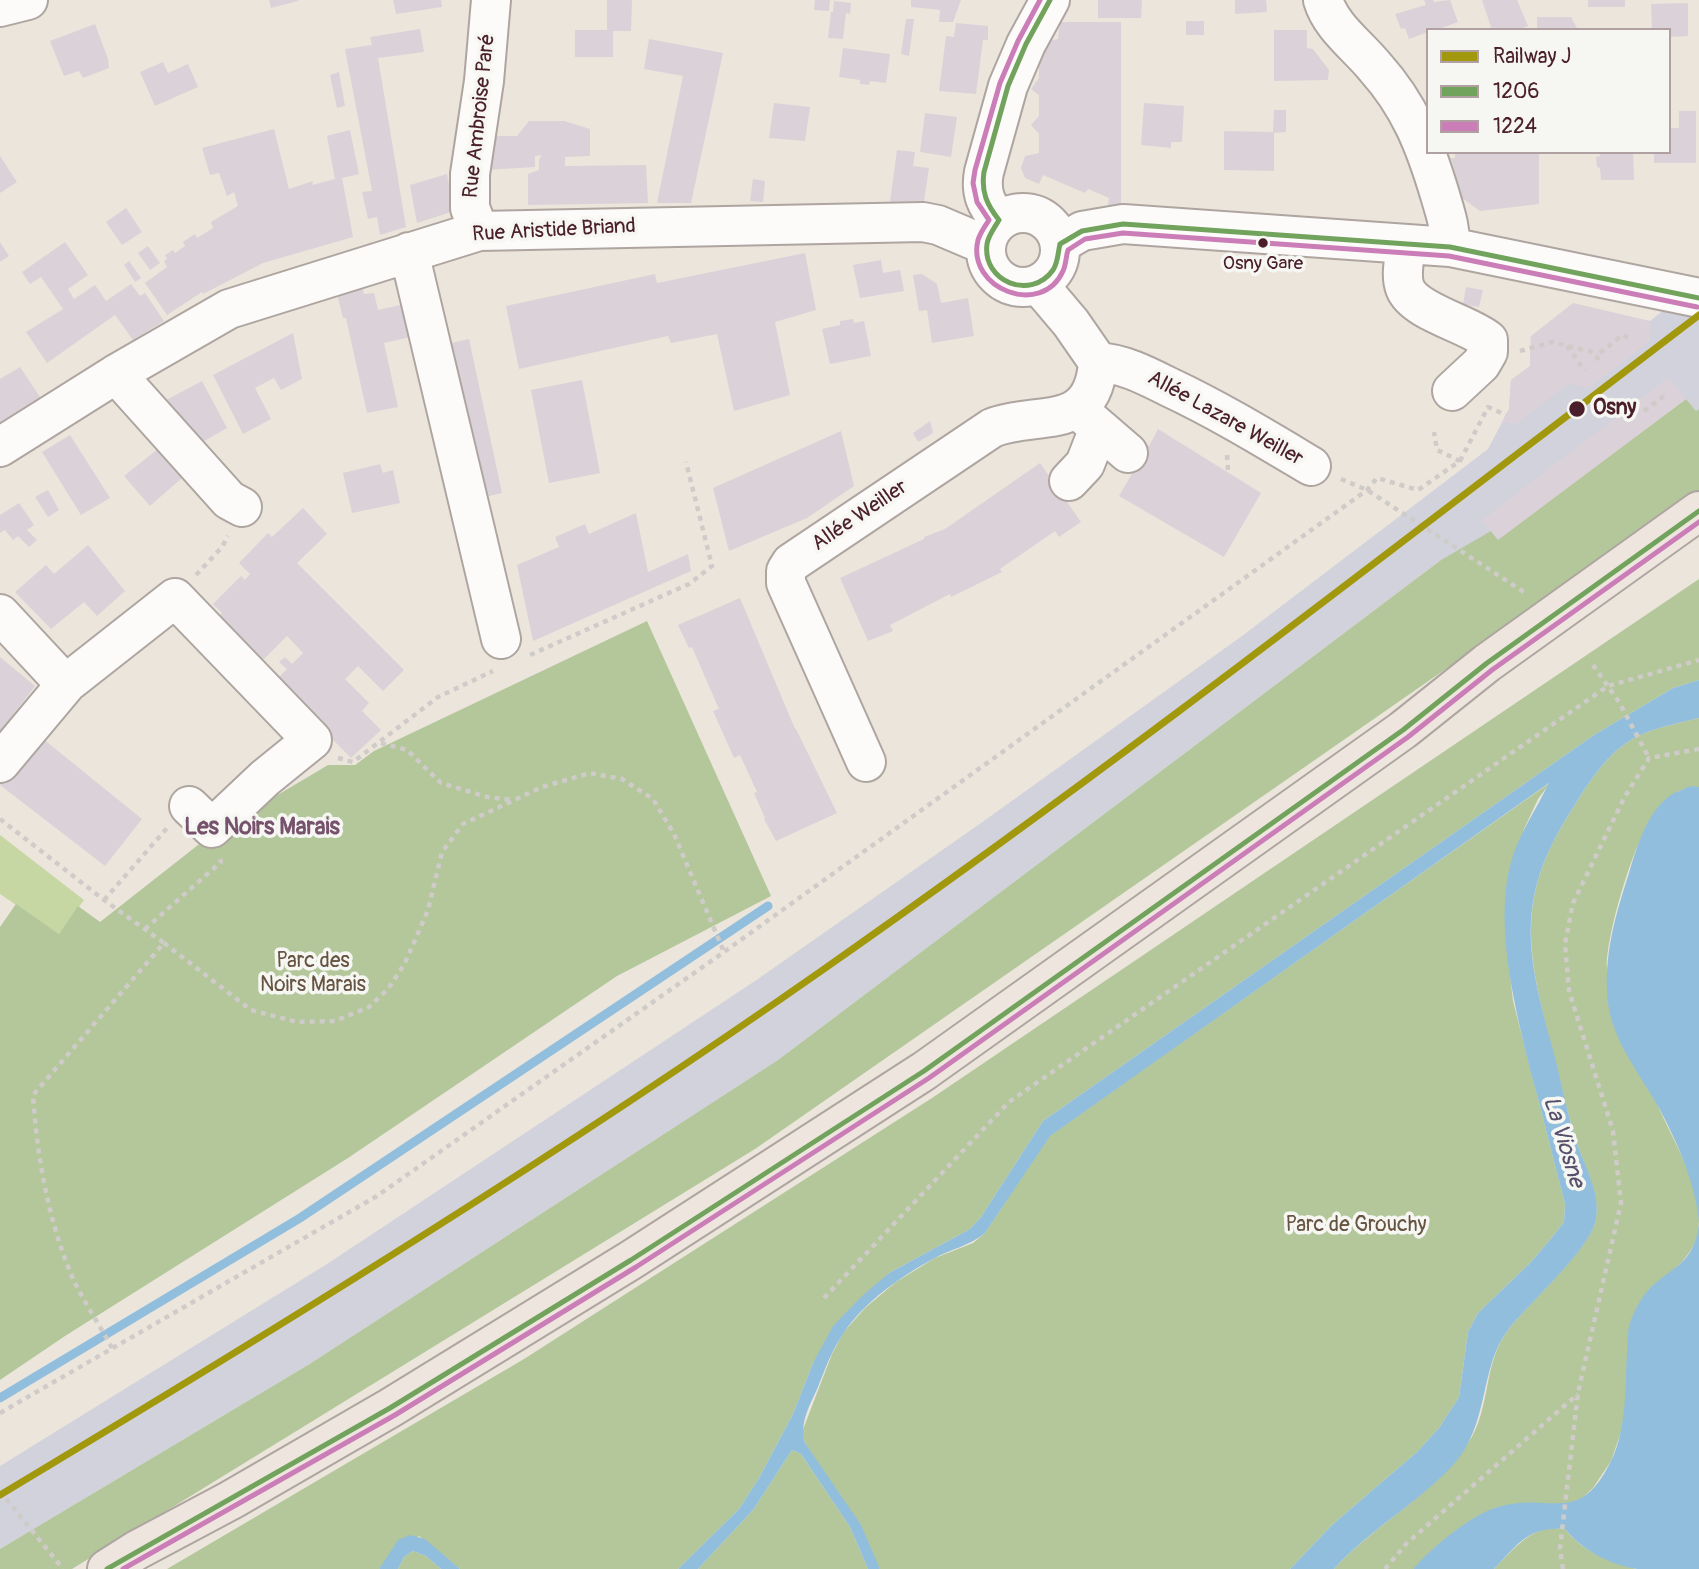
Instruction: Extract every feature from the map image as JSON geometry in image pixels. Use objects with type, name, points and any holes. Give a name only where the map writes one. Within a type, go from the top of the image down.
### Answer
[{"type":"main road","points":[[107,1569],[390,1408],[631,1260],[901,1086],[1403,730],[1487,663],[1699,511]]},
{"type":"main road","points":[[1403,730],[1494,676],[1699,543]]},
{"type":"street","points":[[0,7],[28,0]]},
{"type":"street","name":"Rue Ambroise Paré","points":[[479,231],[470,208],[470,174],[484,81],[491,0]]},
{"type":"street","points":[[992,233],[1020,212],[1042,217],[1057,233],[1060,256],[1056,268],[1049,278],[1026,288],[1012,286],[991,271],[986,258],[992,233],[982,192],[984,172],[1008,86],[1026,44],[1050,0]]},
{"type":"street","points":[[1323,0],[1336,24],[1378,70],[1418,130],[1451,234],[1450,247]]},
{"type":"street","name":"Rue Aristide Briand","points":[[0,447],[116,374],[229,309],[479,231],[923,222],[992,233]]},
{"type":"street","points":[[1060,244],[1082,231],[1123,224],[1450,247],[1686,295]]},
{"type":"street","points":[[1406,244],[1403,277],[1405,288],[1412,298],[1423,306],[1477,331],[1488,340],[1488,352],[1481,364],[1452,391]]},
{"type":"street","points":[[410,251],[506,651]]},
{"type":"street","points":[[1038,284],[1071,323],[1098,362],[1097,377],[1091,390],[1101,430],[1085,464],[1069,481]]},
{"type":"street","name":"Allée Lazare Weiller","points":[[1098,362],[1115,363],[1132,369],[1213,408],[1311,466]]},
{"type":"street","points":[[116,374],[229,500],[242,507]]},
{"type":"street","name":"Allée Weiller","points":[[866,762],[786,583],[786,571],[791,562],[992,428],[1010,421],[1056,418],[1101,430]]},
{"type":"street","points":[[0,763],[67,682],[175,598],[312,740],[265,778],[201,817]]},
{"type":"street","points":[[0,614],[54,672],[67,682]]},
{"type":"path","points":[[1552,342],[1592,352],[1597,358],[1623,335],[1628,338]]},
{"type":"path","points":[[1567,345],[1585,371]]},
{"type":"path","points":[[1644,411],[1665,395]]},
{"type":"path","points":[[0,1413],[377,1196],[724,952],[1367,490],[1377,478],[1418,490],[1460,461],[1488,407],[1506,415]]},
{"type":"path","points":[[1434,432],[1437,450],[1460,461]]},
{"type":"path","points":[[312,740],[330,756],[353,762],[438,696],[506,651],[689,584],[712,566],[686,462]]},
{"type":"path","points":[[1367,490],[1528,594]]},
{"type":"path","points":[[175,598],[222,547],[242,507]]},
{"type":"path","points":[[824,1298],[1009,1102],[1608,686],[1699,660]]},
{"type":"path","points":[[1593,665],[1619,702],[1649,758]]},
{"type":"path","points":[[380,742],[407,750],[441,783],[487,797],[514,800]]},
{"type":"path","points":[[1563,1569],[1560,1548],[1578,1393],[1621,1203],[1613,1131],[1569,991],[1565,944],[1573,903],[1624,798],[1649,758],[1699,749]]},
{"type":"path","points":[[0,819],[251,1010],[297,1022],[335,1021],[369,1007],[388,989],[405,963],[428,910],[442,852],[463,824],[542,786],[590,773],[622,779],[653,799],[674,834],[724,952]]},
{"type":"path","points":[[104,900],[201,817],[221,862],[145,929]]},
{"type":"path","points":[[112,1348],[75,1282],[53,1217],[36,1142],[33,1095],[164,943]]},
{"type":"path","points":[[1385,1569],[1407,1543],[1578,1393]]},
{"type":"path","points":[[0,1491],[63,1569]]},
{"type":"shaded area","points":[[1665,309],[1699,316],[1699,409],[1696,412],[1685,399],[1498,540],[1441,560],[778,1060],[308,1365],[0,1549],[0,1466],[327,1264],[755,981],[1242,636],[1488,449],[1509,409],[1511,380],[1530,366],[1531,336],[1650,321]]},
{"type":"green space","points":[[1686,399],[1696,411],[1699,409],[1699,493],[755,1149],[72,1569],[0,1569],[0,1549],[308,1365],[778,1060],[1441,560],[1491,531],[1498,539]]},
{"type":"green space","points":[[1699,579],[1699,680],[1673,688],[1594,735],[1043,1121],[981,1217],[970,1229],[889,1273],[813,1363],[793,1414],[739,1509],[678,1569],[460,1569],[419,1536],[389,1557],[379,1569],[167,1569],[524,1359],[932,1098]]},
{"type":"green space","name":"Parc des Noirs Marais","points":[[647,621],[771,896],[617,976],[348,1158],[65,1336],[0,1380],[0,927],[16,904],[59,934],[78,906],[100,922],[212,834],[328,765],[355,765],[374,751]]},
{"type":"green space","points":[[1699,718],[1699,787],[1681,790],[1666,800],[1645,831],[1620,898],[1610,937],[1607,973],[1610,983],[1651,1090],[1692,1180],[1699,1221],[1698,1233],[1689,1253],[1648,1290],[1621,1432],[1611,1461],[1593,1488],[1580,1500],[1568,1504],[1494,1508],[1462,1527],[1413,1569],[1334,1569],[1421,1494],[1468,1443],[1480,1416],[1490,1371],[1500,1343],[1517,1319],[1571,1260],[1592,1231],[1596,1219],[1596,1198],[1575,1138],[1537,983],[1531,927],[1534,901],[1540,873],[1552,845],[1581,795],[1608,759],[1642,734]]},
{"type":"green space","name":"Parc de Grouchy","points":[[1551,782],[1538,799],[1524,829],[1506,895],[1506,939],[1513,1001],[1565,1204],[1564,1222],[1531,1262],[1478,1313],[1468,1332],[1459,1397],[1439,1428],[1417,1452],[1332,1525],[1290,1569],[880,1569],[805,1443],[802,1432],[832,1354],[843,1333],[865,1308],[896,1282],[935,1258],[973,1243],[985,1233],[1049,1136]]},
{"type":"green space","points":[[0,835],[84,900],[59,934],[0,894]]},
{"type":"green space","points":[[792,1450],[801,1454],[850,1527],[868,1569],[698,1569],[753,1510]]},
{"type":"green space","points":[[1550,1528],[1565,1529],[1589,1550],[1636,1569],[1494,1569],[1526,1538]]},
{"type":"green space","points":[[413,1551],[426,1556],[441,1569],[398,1569],[404,1557]]},
{"type":"water","name":"La Viosne","points":[[1699,680],[1699,718],[1642,734],[1616,751],[1594,776],[1569,814],[1540,874],[1533,901],[1532,955],[1543,1013],[1572,1127],[1594,1188],[1596,1219],[1583,1245],[1508,1330],[1492,1361],[1473,1432],[1465,1449],[1439,1479],[1362,1542],[1334,1569],[1290,1569],[1332,1525],[1417,1452],[1439,1428],[1459,1397],[1468,1332],[1478,1313],[1531,1262],[1564,1222],[1565,1204],[1514,999],[1505,912],[1507,885],[1515,849],[1549,783],[1050,1136],[985,1233],[908,1274],[861,1311],[832,1353],[806,1414],[803,1428],[805,1443],[861,1525],[880,1569],[868,1569],[850,1527],[801,1454],[792,1450],[753,1510],[698,1569],[678,1569],[739,1509],[759,1478],[793,1414],[813,1363],[833,1326],[889,1273],[970,1229],[981,1217],[1043,1121],[1594,735],[1673,688]]},
{"type":"water","points":[[1691,786],[1699,787],[1699,1222],[1694,1192],[1679,1149],[1615,1031],[1607,986],[1615,921],[1639,841],[1655,810],[1673,794]]},
{"type":"water","points":[[1699,1224],[1699,1569],[1627,1567],[1588,1550],[1565,1529],[1552,1529],[1542,1530],[1525,1539],[1494,1569],[1413,1569],[1452,1533],[1488,1511],[1517,1503],[1575,1501],[1599,1482],[1611,1461],[1620,1435],[1631,1320],[1647,1291],[1688,1256]]},
{"type":"water","points":[[410,1535],[425,1539],[460,1569],[441,1569],[426,1556],[413,1551],[404,1557],[398,1569],[379,1569],[398,1540]]},
{"type":"building","points":[[269,0],[298,0],[298,1],[271,8]]},
{"type":"building","points":[[393,0],[441,0],[442,7],[396,14]]},
{"type":"building","points":[[607,0],[632,0],[631,31],[613,31],[613,57],[575,57],[575,30],[607,30]]},
{"type":"building","points":[[815,0],[830,0],[829,11],[814,10]]},
{"type":"building","points":[[911,0],[961,0],[953,22],[939,22],[940,10],[911,7]]},
{"type":"building","points":[[1098,0],[1142,0],[1141,18],[1098,18]]},
{"type":"building","points":[[1235,0],[1266,0],[1267,12],[1235,14]]},
{"type":"building","points":[[1424,0],[1450,0],[1458,22],[1442,28],[1426,28],[1426,33],[1409,39],[1395,14],[1426,5]]},
{"type":"building","points":[[1482,0],[1517,0],[1528,26],[1491,28]]},
{"type":"building","points":[[1588,0],[1625,0],[1625,7],[1588,7]]},
{"type":"building","points":[[834,1],[851,3],[850,14],[846,13],[843,39],[828,38]]},
{"type":"building","points":[[1688,3],[1688,36],[1671,37],[1671,28],[1652,28],[1651,4]]},
{"type":"building","points":[[1537,17],[1571,17],[1577,28],[1537,28]]},
{"type":"building","points":[[906,19],[914,19],[909,56],[901,54]]},
{"type":"building","points":[[1186,21],[1204,21],[1204,35],[1186,35]]},
{"type":"building","points":[[1060,22],[1121,22],[1121,210],[1112,209],[1108,204],[1109,198],[1088,189],[1085,193],[1043,175],[1039,184],[1025,178],[1021,168],[1025,156],[1039,153],[1039,134],[1031,125],[1039,116],[1039,95],[1031,89],[1039,78],[1039,59],[1047,41],[1058,39]]},
{"type":"building","points":[[956,23],[988,26],[988,40],[983,40],[976,94],[939,91],[946,36],[954,37]]},
{"type":"building","points":[[95,24],[109,68],[83,78],[79,71],[64,76],[50,41]]},
{"type":"building","points":[[420,29],[424,52],[378,58],[406,227],[380,235],[377,217],[368,219],[362,192],[372,191],[345,49],[372,45],[370,37]]},
{"type":"building","points":[[1274,30],[1307,30],[1307,48],[1313,49],[1329,70],[1328,80],[1274,81]]},
{"type":"building","points":[[649,39],[723,53],[691,203],[657,203],[683,76],[644,69]]},
{"type":"building","points":[[843,48],[890,54],[886,83],[870,81],[869,85],[860,84],[860,80],[839,77]]},
{"type":"building","points":[[163,62],[168,73],[188,64],[198,87],[155,106],[140,72]]},
{"type":"building","points":[[339,72],[345,106],[337,108],[330,75]]},
{"type":"building","points":[[774,103],[810,107],[805,141],[769,138]]},
{"type":"building","points":[[1144,103],[1184,106],[1182,142],[1171,142],[1171,148],[1141,145]]},
{"type":"building","points":[[1274,110],[1286,110],[1286,132],[1274,133],[1274,171],[1224,170],[1224,131],[1273,132]]},
{"type":"building","points":[[1679,111],[1696,111],[1696,163],[1654,163],[1654,154],[1671,154],[1671,128],[1679,128]]},
{"type":"building","points":[[925,113],[957,117],[951,157],[920,152]]},
{"type":"building","points":[[529,121],[564,121],[590,129],[590,156],[565,157],[565,166],[646,165],[648,203],[528,205],[528,174],[539,170],[539,159],[542,155],[535,156],[535,167],[486,170],[492,136],[517,136]]},
{"type":"building","points":[[274,129],[289,189],[313,181],[312,185],[335,179],[327,136],[350,130],[359,174],[342,178],[353,237],[263,263],[203,294],[202,292],[167,315],[145,283],[167,267],[165,255],[173,250],[175,253],[185,246],[183,242],[195,234],[197,238],[213,228],[211,222],[238,206],[234,192],[227,196],[219,173],[210,175],[202,148]]},
{"type":"building","points":[[897,150],[915,152],[913,166],[929,168],[924,201],[890,202]]},
{"type":"building","points":[[1455,154],[1539,154],[1539,204],[1480,211],[1462,198],[1451,158],[1455,158]]},
{"type":"building","points":[[1633,154],[1634,180],[1601,180],[1596,157]]},
{"type":"building","points":[[0,156],[17,182],[0,193]]},
{"type":"building","points":[[447,174],[454,211],[417,223],[410,185]]},
{"type":"building","points":[[753,179],[765,181],[763,202],[750,201]]},
{"type":"building","points":[[126,208],[142,232],[122,245],[106,222]]},
{"type":"building","points":[[0,242],[9,256],[0,262]]},
{"type":"building","points":[[65,242],[88,275],[68,289],[74,299],[95,285],[106,301],[131,284],[140,296],[145,293],[164,321],[133,340],[115,315],[47,363],[26,332],[63,309],[41,277],[30,284],[22,272]]},
{"type":"building","points":[[148,246],[160,263],[150,270],[138,253]]},
{"type":"building","points":[[805,253],[816,310],[775,322],[790,395],[734,411],[717,334],[671,343],[668,336],[519,369],[506,306],[655,274],[657,283]]},
{"type":"building","points":[[881,260],[883,273],[900,270],[904,291],[860,298],[853,265]]},
{"type":"building","points":[[129,261],[141,278],[135,282],[124,265]]},
{"type":"building","points":[[922,274],[937,284],[941,303],[968,298],[974,336],[932,343],[927,310],[919,311],[913,275]]},
{"type":"building","points":[[362,284],[364,294],[374,293],[378,310],[409,303],[416,336],[384,343],[398,407],[367,413],[346,318],[343,318],[336,290]]},
{"type":"building","points":[[1466,287],[1483,290],[1479,307],[1463,304]]},
{"type":"building","points":[[1573,303],[1650,321],[1650,341],[1589,388],[1568,384],[1516,424],[1502,422],[1509,409],[1511,380],[1530,366],[1531,336]]},
{"type":"building","points":[[853,319],[854,323],[864,321],[871,356],[830,364],[822,329]]},
{"type":"building","points":[[293,333],[302,379],[281,390],[274,378],[255,388],[271,419],[243,434],[213,375]]},
{"type":"building","points":[[469,339],[502,493],[472,500],[443,345]]},
{"type":"building","points":[[20,367],[42,400],[0,426],[0,379]]},
{"type":"building","points":[[1669,377],[1686,399],[1498,540],[1482,520]]},
{"type":"building","points":[[582,380],[600,473],[549,483],[531,390]]},
{"type":"building","points":[[202,381],[227,428],[192,448],[155,406]]},
{"type":"building","points":[[930,421],[933,433],[918,442],[913,433]]},
{"type":"building","points":[[1158,429],[1261,493],[1224,557],[1119,496],[1144,453],[1134,437],[1149,446]]},
{"type":"building","points":[[841,431],[854,486],[807,518],[729,551],[713,488]]},
{"type":"building","points":[[70,435],[110,498],[81,515],[42,452]]},
{"type":"building","points":[[159,448],[183,477],[150,506],[124,476]]},
{"type":"building","points":[[1040,463],[1081,522],[1059,537],[1055,531],[1000,569],[1002,572],[951,597],[950,594],[890,625],[893,631],[868,641],[840,578],[945,529]]},
{"type":"building","points":[[380,464],[383,473],[393,470],[400,503],[352,513],[343,473]]},
{"type":"building","points":[[48,490],[59,510],[48,517],[35,497]]},
{"type":"building","points":[[19,503],[34,525],[27,530],[37,540],[29,547],[18,536],[13,540],[5,530],[0,533],[0,515]]},
{"type":"building","points":[[303,508],[327,534],[297,563],[404,670],[383,691],[358,666],[345,679],[369,703],[362,711],[381,730],[351,758],[275,681],[287,669],[279,662],[285,657],[292,664],[303,653],[287,636],[263,660],[219,616],[222,613],[213,604],[241,576],[245,580],[250,574],[239,563],[268,533],[272,537]]},
{"type":"building","points":[[636,513],[648,572],[688,554],[691,571],[533,641],[517,565],[559,547],[555,537],[585,524],[589,534]]},
{"type":"building","points":[[88,545],[125,591],[97,616],[84,602],[51,629],[15,592],[46,565],[54,574]]},
{"type":"building","points":[[740,598],[795,729],[837,813],[776,841],[764,819],[754,793],[757,792],[740,755],[734,758],[713,711],[719,709],[692,647],[689,648],[678,625]]},
{"type":"building","points":[[0,657],[35,686],[0,732]]},
{"type":"building","points":[[37,734],[142,819],[105,866],[0,785]]},
{"type":"waterway","points":[[0,1398],[300,1218],[768,906]]},
{"type":"rail line","name":"J","points":[[0,1495],[417,1239],[622,1106],[824,969],[1156,728],[1699,315]]},
{"type":"transit line","name":"1224","points":[[1040,0],[1000,83],[973,183],[977,202],[989,220],[978,240],[977,257],[983,272],[994,284],[1008,292],[1024,295],[1039,293],[1053,285],[1063,271],[1068,250],[1085,239],[1123,233],[1449,256],[1697,307]]},
{"type":"transit line","name":"1206","points":[[999,220],[986,198],[984,172],[1008,86],[1026,44],[1050,0]]},
{"type":"transit line","name":"1206","points":[[999,220],[987,244],[987,257],[992,268],[1010,283],[1033,284],[1044,279],[1055,267],[1060,244]]},
{"type":"transit line","name":"1206","points":[[1060,244],[1082,231],[1123,224],[1450,247],[1699,298]]},
{"type":"transit line","name":"1206","points":[[107,1569],[390,1408],[631,1260],[924,1071],[1403,730],[1487,663],[1699,511]]},
{"type":"transit line","name":"1224","points":[[123,1569],[395,1415],[636,1267],[929,1078],[1408,737],[1492,670],[1699,522]]},
{"type":"place","name":"Osny Gare","points":[[1263,243]]},
{"type":"place","name":"Osny","points":[[1577,409]]},
{"type":"district","name":"Les Noirs Marais","points":[[262,828]]}]
